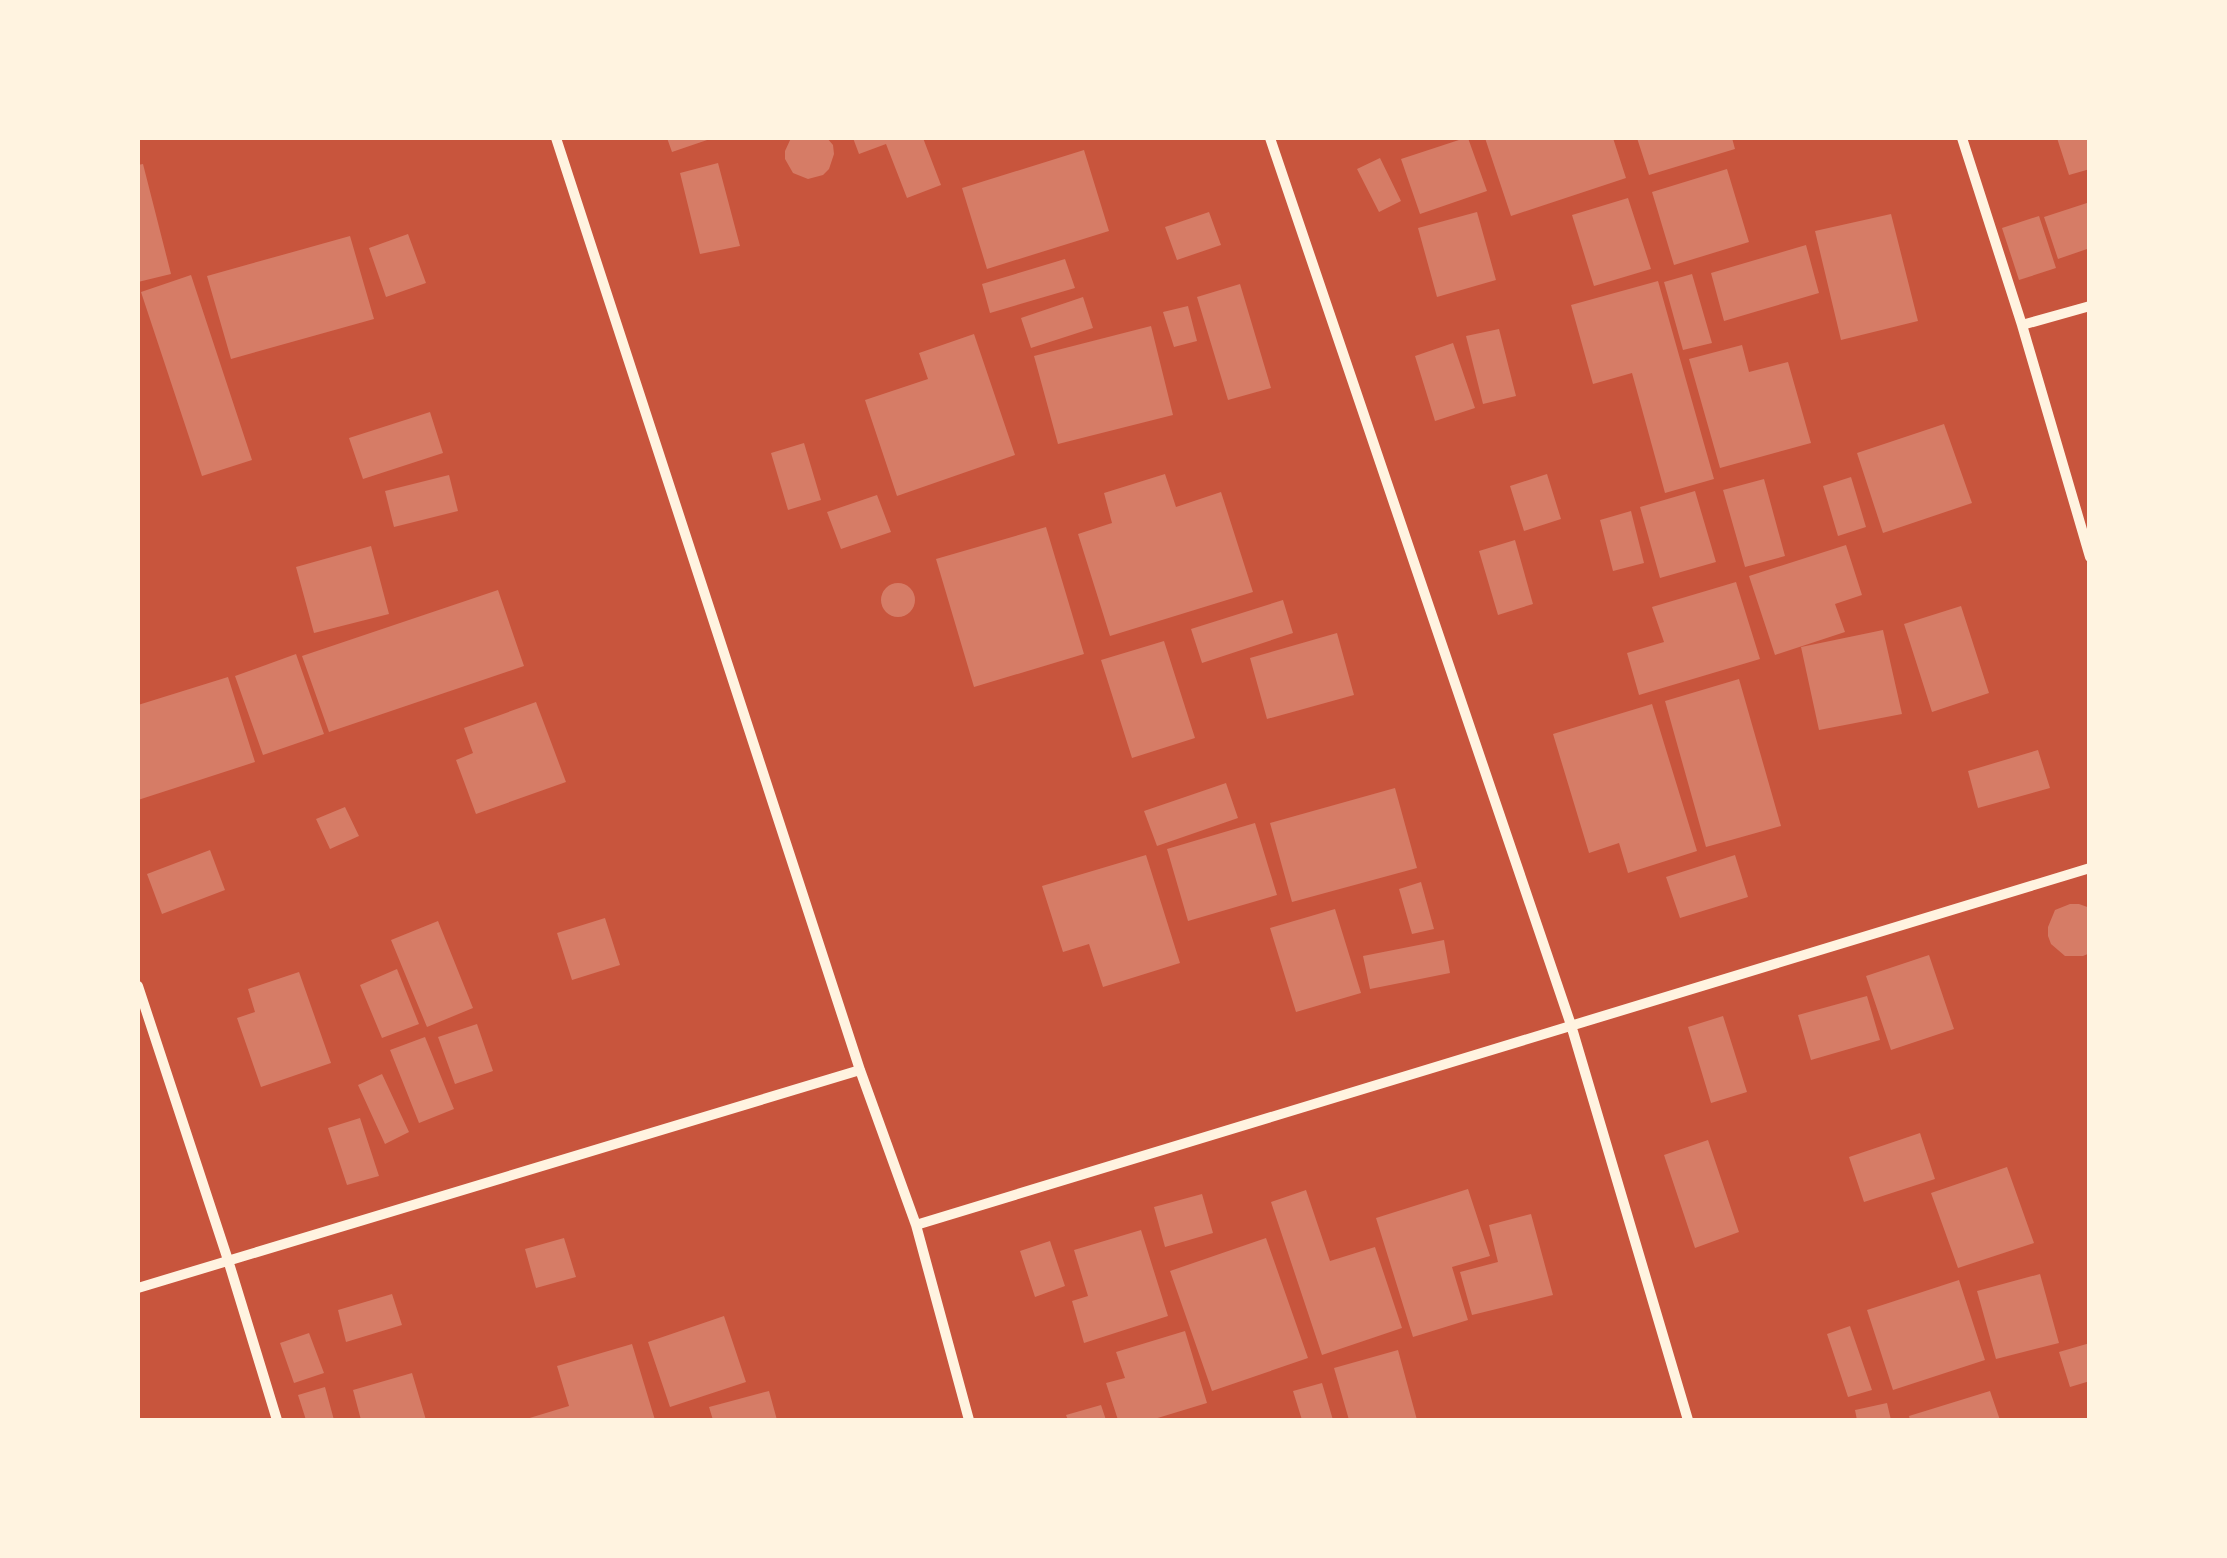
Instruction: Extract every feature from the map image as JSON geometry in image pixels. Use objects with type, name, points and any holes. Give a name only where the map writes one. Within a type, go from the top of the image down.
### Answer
[{"type":"street","points":[[556,138],[860,1070],[916,1225],[969,1420]]},
{"type":"street","points":[[1270,138],[1571,1025],[1688,1420]]},
{"type":"street","points":[[1962,138],[2090,557]]},
{"type":"street","points":[[2022,325],[2090,306]]},
{"type":"street","points":[[916,1225],[2090,868]]},
{"type":"street","points":[[138,986],[276,1420]]},
{"type":"street","points":[[138,1288],[860,1070]]},
{"type":"building","points":[[667,138],[713,138],[672,152]]},
{"type":"building","points":[[791,138],[827,138],[834,154],[829,169],[808,179],[793,173],[785,159]]},
{"type":"building","points":[[853,138],[923,138],[941,185],[907,198],[886,144],[859,154]]},
{"type":"building","points":[[1465,138],[1487,191],[1420,214],[1401,159]]},
{"type":"building","points":[[1485,138],[1613,138],[1626,178],[1511,216]]},
{"type":"building","points":[[1637,138],[1732,138],[1735,149],[1649,175]]},
{"type":"building","points":[[2057,138],[2090,138],[2090,169],[2069,175]]},
{"type":"building","points":[[1084,150],[1109,231],[987,269],[962,188]]},
{"type":"building","points":[[1380,158],[1401,201],[1379,212],[1357,169]]},
{"type":"building","points":[[718,163],[740,246],[700,254],[680,173]]},
{"type":"building","points":[[143,164],[171,274],[138,282],[138,165]]},
{"type":"building","points":[[1727,169],[1749,242],[1674,265],[1652,192]]},
{"type":"building","points":[[1628,198],[1651,269],[1594,286],[1572,215]]},
{"type":"building","points":[[2090,202],[2090,248],[2058,259],[2044,217]]},
{"type":"building","points":[[1209,212],[1221,245],[1177,260],[1165,227]]},
{"type":"building","points":[[1477,212],[1496,280],[1437,297],[1418,228]]},
{"type":"building","points":[[1891,214],[1918,321],[1841,340],[1815,231]]},
{"type":"building","points":[[2039,216],[2056,268],[2019,280],[2002,228]]},
{"type":"building","points":[[408,234],[426,283],[386,297],[369,248]]},
{"type":"building","points":[[350,236],[374,319],[231,359],[207,276]]},
{"type":"building","points":[[1806,245],[1819,293],[1724,321],[1711,273]]},
{"type":"building","points":[[1065,259],[1075,288],[990,313],[982,284]]},
{"type":"building","points":[[1692,274],[1712,343],[1683,350],[1664,282]]},
{"type":"building","points":[[191,275],[252,460],[202,476],[141,292]]},
{"type":"building","points":[[1658,281],[1714,479],[1665,493],[1632,373],[1593,384],[1571,305]]},
{"type":"building","points":[[1240,284],[1271,388],[1228,400],[1197,297]]},
{"type":"building","points":[[1083,297],[1093,328],[1031,348],[1021,318]]},
{"type":"building","points":[[1188,306],[1197,341],[1174,347],[1163,312]]},
{"type":"building","points":[[1151,326],[1173,415],[1058,444],[1034,356]]},
{"type":"building","points":[[1499,329],[1516,396],[1483,404],[1466,336]]},
{"type":"building","points":[[974,334],[1015,455],[897,496],[865,400],[928,379],[919,353]]},
{"type":"building","points":[[1453,343],[1475,408],[1435,421],[1415,356]]},
{"type":"building","points":[[1742,345],[1749,372],[1788,362],[1811,443],[1720,468],[1689,359]]},
{"type":"building","points":[[430,412],[443,453],[363,479],[349,438]]},
{"type":"building","points":[[1944,424],[1972,503],[1883,533],[1857,453]]},
{"type":"building","points":[[804,443],[821,500],[788,510],[771,453]]},
{"type":"building","points":[[1165,474],[1176,507],[1221,492],[1253,592],[1110,636],[1078,534],[1112,523],[1104,493]]},
{"type":"building","points":[[1547,474],[1561,519],[1524,531],[1510,486]]},
{"type":"building","points":[[449,475],[458,511],[394,527],[385,491]]},
{"type":"building","points":[[1851,477],[1866,527],[1838,536],[1823,486]]},
{"type":"building","points":[[1764,479],[1785,556],[1745,567],[1723,490]]},
{"type":"building","points":[[1695,491],[1716,562],[1660,578],[1640,507]]},
{"type":"building","points":[[877,495],[891,532],[841,549],[827,512]]},
{"type":"building","points":[[1631,511],[1644,563],[1613,571],[1600,520]]},
{"type":"building","points":[[1046,527],[1084,654],[974,687],[936,559]]},
{"type":"building","points":[[1515,540],[1533,604],[1498,615],[1479,551]]},
{"type":"building","points":[[1846,545],[1862,595],[1835,604],[1845,632],[1775,655],[1749,576]]},
{"type":"building","points":[[371,546],[389,614],[314,633],[296,567]]},
{"type":"building","points":[[1736,582],[1760,659],[1639,695],[1627,653],[1664,642],[1652,607]]},
{"type":"building","points":[[898,583],[910,588],[915,600],[910,612],[898,617],[886,612],[881,600],[886,588]]},
{"type":"building","points":[[498,590],[524,666],[329,732],[302,656]]},
{"type":"building","points":[[1283,600],[1293,633],[1202,663],[1191,629]]},
{"type":"building","points":[[1961,606],[1989,693],[1932,712],[1904,624]]},
{"type":"building","points":[[1883,630],[1902,714],[1819,730],[1801,647]]},
{"type":"building","points":[[1337,633],[1354,695],[1267,719],[1250,658]]},
{"type":"building","points":[[1164,641],[1195,738],[1132,758],[1101,660]]},
{"type":"building","points":[[296,654],[324,734],[263,755],[235,676]]},
{"type":"building","points":[[228,677],[255,762],[138,800],[138,705]]},
{"type":"building","points":[[1739,679],[1781,826],[1706,847],[1665,701]]},
{"type":"building","points":[[536,702],[566,782],[476,814],[456,760],[473,753],[464,728]]},
{"type":"building","points":[[1652,704],[1697,851],[1628,873],[1619,843],[1589,853],[1553,734]]},
{"type":"building","points":[[2038,750],[2050,788],[1978,808],[1968,771]]},
{"type":"building","points":[[1226,783],[1238,818],[1157,846],[1144,811]]},
{"type":"building","points":[[1395,788],[1417,868],[1292,902],[1270,823]]},
{"type":"building","points":[[345,807],[359,836],[330,849],[316,819]]},
{"type":"building","points":[[1255,823],[1277,895],[1188,921],[1167,849]]},
{"type":"building","points":[[210,850],[225,890],[162,914],[147,874]]},
{"type":"building","points":[[1146,855],[1180,963],[1103,987],[1089,944],[1063,952],[1042,886]]},
{"type":"building","points":[[1735,855],[1748,897],[1680,918],[1666,877]]},
{"type":"building","points":[[1421,882],[1434,929],[1412,934],[1399,889]]},
{"type":"building","points":[[2070,904],[2090,908],[2090,953],[2083,956],[2065,956],[2048,936],[2055,910]]},
{"type":"building","points":[[1335,909],[1361,993],[1296,1012],[1270,928]]},
{"type":"building","points":[[605,918],[620,965],[572,980],[557,933]]},
{"type":"building","points":[[438,921],[473,1008],[427,1027],[391,940]]},
{"type":"building","points":[[1444,940],[1450,973],[1370,989],[1363,956]]},
{"type":"building","points":[[1929,955],[1954,1029],[1891,1050],[1866,976]]},
{"type":"building","points":[[397,969],[419,1024],[382,1038],[360,985]]},
{"type":"building","points":[[299,972],[331,1063],[261,1087],[237,1018],[255,1012],[248,989]]},
{"type":"building","points":[[1867,996],[1880,1040],[1811,1060],[1798,1015]]},
{"type":"building","points":[[1723,1016],[1747,1092],[1711,1103],[1688,1027]]},
{"type":"building","points":[[477,1024],[493,1071],[455,1084],[438,1037]]},
{"type":"building","points":[[425,1037],[454,1109],[419,1123],[390,1050]]},
{"type":"building","points":[[382,1074],[409,1132],[385,1144],[358,1085]]},
{"type":"building","points":[[360,1118],[379,1176],[347,1185],[328,1128]]},
{"type":"building","points":[[1920,1133],[1935,1179],[1864,1202],[1849,1157]]},
{"type":"building","points":[[1708,1140],[1739,1232],[1695,1248],[1664,1155]]},
{"type":"building","points":[[2007,1167],[2034,1243],[1958,1268],[1931,1193]]},
{"type":"building","points":[[1468,1189],[1490,1256],[1452,1267],[1468,1320],[1413,1337],[1376,1218]]},
{"type":"building","points":[[1306,1190],[1330,1261],[1375,1247],[1402,1328],[1322,1355],[1271,1202]]},
{"type":"building","points":[[1202,1194],[1213,1233],[1165,1247],[1154,1207]]},
{"type":"building","points":[[1531,1214],[1553,1295],[1472,1315],[1460,1272],[1498,1262],[1489,1225]]},
{"type":"building","points":[[1141,1230],[1168,1316],[1084,1343],[1072,1301],[1088,1296],[1074,1250]]},
{"type":"building","points":[[564,1238],[576,1277],[536,1288],[525,1249]]},
{"type":"building","points":[[1266,1238],[1308,1358],[1212,1391],[1170,1271]]},
{"type":"building","points":[[1050,1241],[1065,1286],[1035,1297],[1020,1251]]},
{"type":"building","points":[[2040,1274],[2059,1343],[1996,1359],[1977,1291]]},
{"type":"building","points":[[1959,1280],[1985,1360],[1893,1390],[1867,1310]]},
{"type":"building","points":[[392,1294],[402,1325],[346,1342],[338,1310]]},
{"type":"building","points":[[724,1316],[746,1382],[670,1407],[648,1342]]},
{"type":"building","points":[[1850,1326],[1872,1390],[1848,1397],[1827,1334]]},
{"type":"building","points":[[1185,1331],[1207,1403],[1151,1420],[1118,1420],[1106,1383],[1125,1378],[1116,1352]]},
{"type":"building","points":[[309,1333],[324,1373],[294,1383],[280,1343]]},
{"type":"building","points":[[2090,1343],[2090,1381],[2070,1387],[2059,1352]]},
{"type":"building","points":[[632,1344],[655,1420],[523,1420],[569,1406],[557,1366]]},
{"type":"building","points":[[1398,1350],[1417,1420],[1349,1420],[1334,1368]]},
{"type":"building","points":[[412,1373],[426,1420],[361,1420],[353,1390]]},
{"type":"building","points":[[1322,1383],[1333,1420],[1302,1420],[1293,1391]]},
{"type":"building","points":[[325,1387],[334,1420],[306,1420],[298,1395]]},
{"type":"building","points":[[769,1391],[777,1420],[713,1420],[709,1407]]},
{"type":"building","points":[[1990,1391],[2000,1420],[1910,1420],[1909,1416]]},
{"type":"building","points":[[1887,1403],[1891,1420],[1857,1420],[1855,1410]]},
{"type":"building","points":[[1101,1405],[1106,1420],[1068,1420],[1066,1415]]}]
